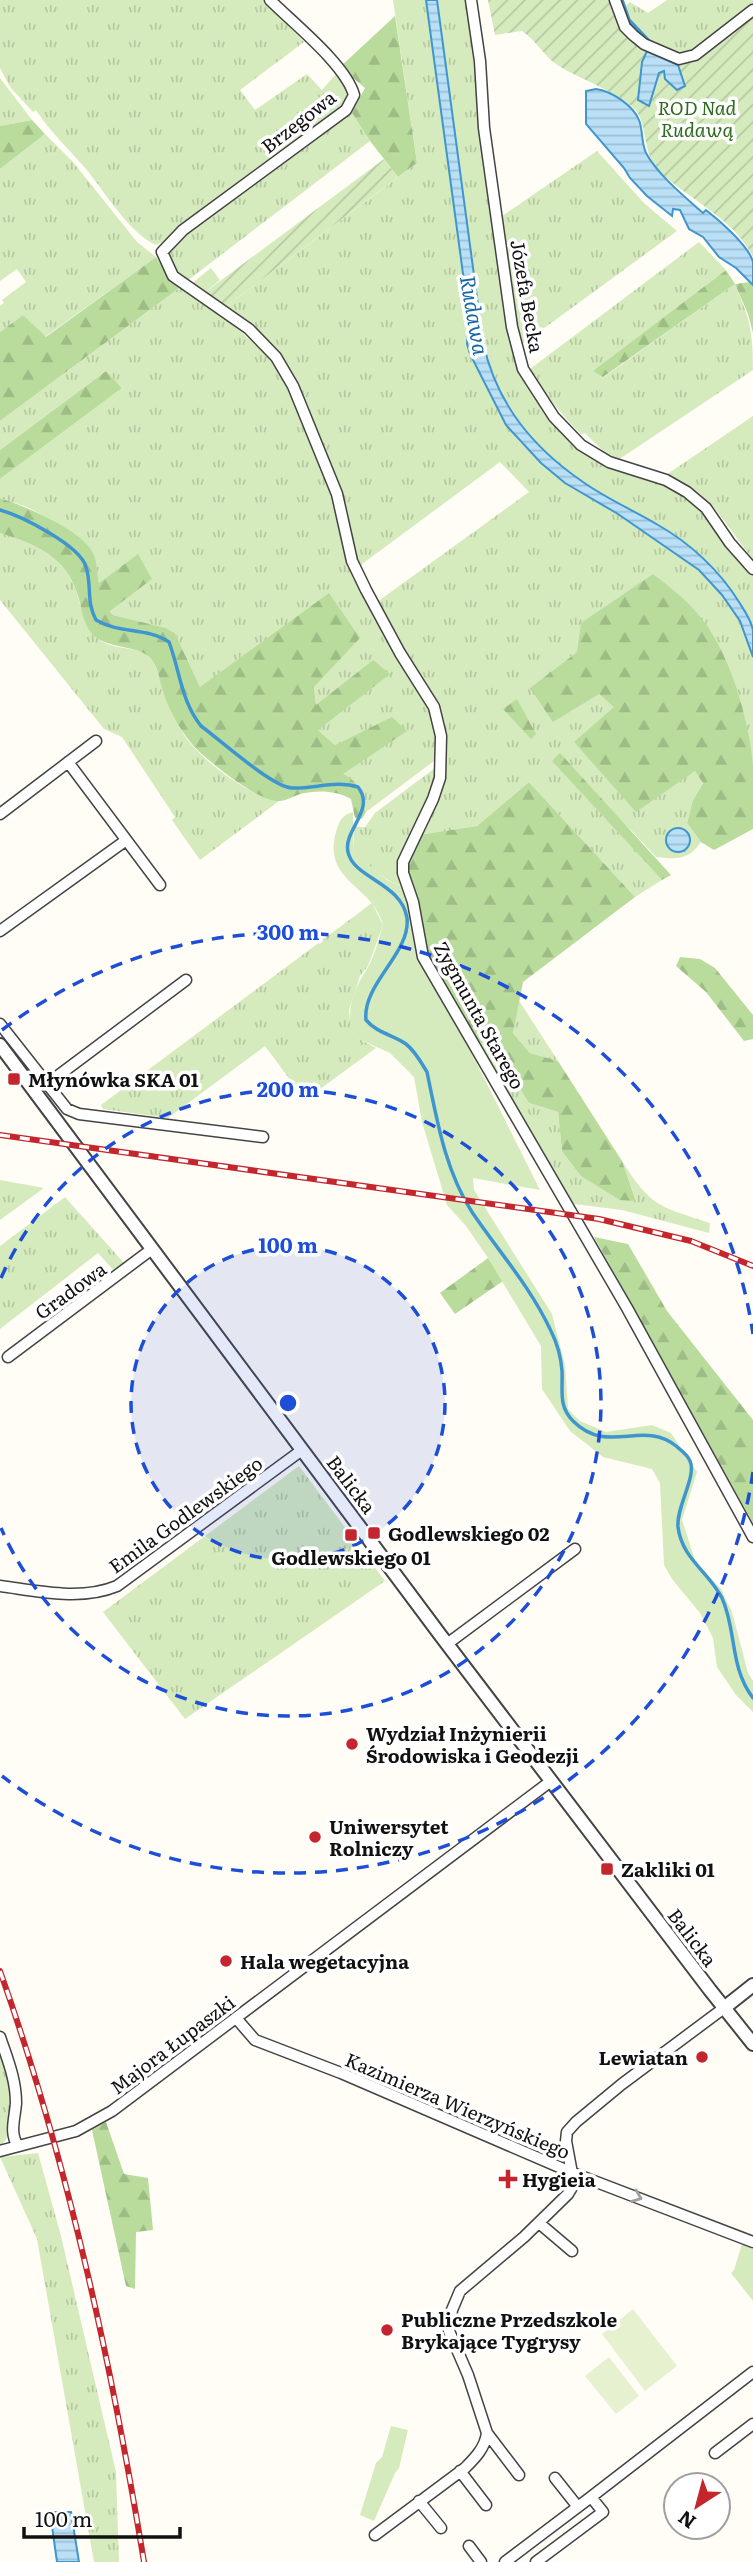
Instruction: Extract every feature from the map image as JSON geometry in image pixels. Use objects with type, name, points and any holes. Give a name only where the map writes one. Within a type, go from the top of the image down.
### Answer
[{"type":"street","name":"Brzegowa","points":[[162,252],[183,230],[346,110],[354,95],[352,85],[341,70],[270,0]]},
{"type":"street","name":"Józefa Becka","points":[[471,0],[480,61],[487,152],[512,327],[523,369],[554,417],[581,444],[609,462],[666,480],[687,492],[706,508],[730,543],[753,569]]},
{"type":"street","points":[[615,0],[625,27],[633,35],[644,44],[679,59],[695,55],[753,10]]},
{"type":"street","name":"Zygmunta Starego","points":[[162,252],[173,276],[249,328],[276,357],[293,386],[337,494],[352,561],[378,614],[434,707],[440,726],[440,778],[403,862],[424,957],[627,1308],[753,1537]]},
{"type":"street","points":[[0,814],[96,741]]},
{"type":"street","points":[[68,762],[160,886]]},
{"type":"street","points":[[0,932],[125,841]]},
{"type":"street","points":[[47,1084],[186,980]]},
{"type":"street","points":[[0,1024],[67,1109],[79,1114],[263,1137]]},
{"type":"street","name":"Balicka","points":[[0,1045],[447,1644],[753,2044]]},
{"type":"street","name":"Gradowa","points":[[8,1357],[152,1249]]},
{"type":"street","name":"Emila Godlewskiego","points":[[0,1586],[86,1594],[117,1586],[302,1450]]},
{"type":"street","points":[[447,1644],[575,1549]]},
{"type":"street","name":"Majora Łupaszki","points":[[0,2151],[76,2132],[112,2111],[551,1781]]},
{"type":"street","points":[[519,2475],[487,2433],[468,2375],[449,2331],[452,2310],[460,2291],[539,2223],[568,2194],[574,2184],[566,2141],[567,2132],[576,2122],[753,1985]]},
{"type":"street","name":"Kazimierza Wierzyńskiego","points":[[236,2018],[255,2040],[359,2081],[573,2173],[753,2242]]},
{"type":"street","points":[[0,2036],[14,2078],[16,2101],[12,2133],[18,2146]]},
{"type":"street","points":[[539,2223],[572,2251]]},
{"type":"street","points":[[505,2562],[753,2372]]},
{"type":"street","points":[[715,2453],[753,2424]]},
{"type":"street","points":[[375,2535],[478,2455],[486,2441],[487,2433]]},
{"type":"street","points":[[460,2471],[486,2505]]},
{"type":"street","points":[[555,2478],[578,2507]]},
{"type":"street","points":[[536,2562],[603,2512],[591,2497]]},
{"type":"street","points":[[419,2501],[441,2529]]},
{"type":"street","points":[[469,2546],[481,2562]]},
{"type":"green space","points":[[0,0],[264,0],[304,42],[240,90],[255,110],[307,74],[322,90],[337,73],[348,90],[347,102],[156,245],[127,222],[36,110],[33,112],[10,87],[0,68]]},
{"type":"green space","points":[[393,0],[426,0],[469,318],[467,344],[506,425],[541,463],[573,489],[618,514],[699,570],[722,595],[740,621],[753,657],[753,764],[740,706],[724,658],[697,615],[678,594],[653,574],[577,652],[531,688],[599,694],[695,771],[703,782],[693,800],[687,823],[701,842],[686,856],[656,857],[631,830],[552,760],[662,880],[635,897],[529,782],[477,826],[418,835],[443,785],[445,735],[377,602],[529,492],[500,462],[358,567],[294,379],[224,308],[417,163]]},
{"type":"green space","points":[[437,0],[469,0],[519,365],[577,443],[670,485],[692,499],[753,574],[753,629],[732,596],[687,544],[598,492],[554,459],[517,418],[503,395],[491,370],[483,342]]},
{"type":"green space","name":"ROD Nad Rudawą","points":[[488,0],[612,0],[613,6],[648,46],[670,61],[681,64],[698,59],[753,15],[753,257],[723,220],[671,182],[654,165],[642,122],[633,107],[552,61],[522,31],[495,35]]},
{"type":"green space","points":[[667,0],[753,0],[753,3],[693,53],[683,56],[640,33],[622,8],[630,2],[648,13]]},
{"type":"green space","points":[[395,16],[417,163],[398,177],[352,113],[365,88],[340,67]]},
{"type":"green space","points":[[0,78],[32,120],[0,126]]},
{"type":"green space","points":[[346,112],[352,113],[370,141],[187,281],[177,274],[168,253],[186,231]]},
{"type":"green space","points":[[32,120],[45,134],[0,169],[0,126]]},
{"type":"green space","points":[[45,134],[73,162],[137,242],[156,257],[45,337],[23,315],[0,332],[0,306],[4,303],[2,300],[26,282],[17,269],[0,281],[0,169]]},
{"type":"green space","points":[[597,151],[644,203],[677,231],[521,345],[502,216]]},
{"type":"green space","points":[[384,159],[398,177],[224,308],[204,293]]},
{"type":"green space","points":[[699,242],[726,270],[594,371],[604,377],[735,284],[750,326],[753,370],[618,460],[605,453],[585,433],[581,434],[573,426],[553,403],[530,369]]},
{"type":"green space","points":[[156,257],[167,275],[182,286],[0,421],[0,332],[23,315],[46,337]]},
{"type":"green space","points":[[211,268],[220,280],[204,293],[191,284]]},
{"type":"green space","points":[[726,270],[735,284],[603,377],[593,371]]},
{"type":"green space","points":[[753,279],[753,333],[748,314],[735,284]]},
{"type":"green space","points":[[182,286],[262,350],[280,372],[326,476],[353,576],[384,634],[422,691],[436,723],[438,758],[366,812],[358,786],[342,775],[392,718],[335,745],[318,730],[373,660],[316,706],[314,687],[359,638],[200,687],[175,633],[166,628],[113,615],[110,610],[138,555],[99,583],[93,553],[54,521],[27,507],[0,498],[0,479],[122,388],[106,371],[0,450],[0,421]]},
{"type":"green space","points":[[106,371],[122,388],[0,479],[0,450]]},
{"type":"green space","points":[[753,416],[753,560],[713,506],[699,493],[666,475]]},
{"type":"green space","points":[[0,498],[52,520],[78,537],[94,555],[99,583],[138,554],[152,579],[110,611],[113,615],[166,628],[175,633],[200,687],[329,593],[360,638],[314,687],[316,705],[373,660],[390,674],[318,730],[335,745],[392,717],[407,731],[343,774],[354,781],[359,789],[366,812],[362,819],[355,818],[351,799],[339,794],[313,792],[279,801],[270,800],[239,783],[203,755],[173,715],[151,659],[141,652],[104,642],[92,634],[86,625],[73,582],[58,562],[26,542],[0,533]]},
{"type":"green space","points":[[0,533],[27,542],[59,562],[73,583],[87,622],[101,641],[137,650],[149,657],[181,729],[200,754],[241,785],[279,801],[200,860],[172,820],[175,817],[122,737],[104,729],[0,600]]},
{"type":"green space","points":[[653,574],[687,602],[719,645],[735,684],[747,725],[753,764],[753,829],[714,850],[701,842],[687,823],[693,800],[703,783],[695,771],[636,812],[574,742],[614,707],[599,694],[553,722],[530,688],[577,652],[581,623]]},
{"type":"green space","points":[[517,699],[536,734],[531,739],[503,709]]},
{"type":"green space","points":[[560,753],[671,875],[662,880],[552,761]]},
{"type":"green space","points":[[439,765],[432,795],[406,847],[405,888],[388,880],[356,857],[353,852],[354,827],[365,827],[375,813]]},
{"type":"green space","points":[[529,782],[635,897],[523,982],[513,1033],[530,1053],[558,1061],[622,1161],[636,1201],[620,1200],[581,1176],[562,1151],[558,1112],[529,1103],[493,1047],[477,1041],[425,953],[408,875],[408,863],[418,835],[477,826]]},
{"type":"green space","points":[[353,812],[353,852],[387,880],[405,888],[411,902],[421,962],[475,1060],[540,1190],[473,1178],[474,1190],[552,1314],[565,1365],[568,1409],[580,1421],[606,1432],[652,1425],[671,1433],[697,1472],[682,1520],[696,1563],[721,1589],[732,1612],[748,1673],[753,1681],[753,1712],[736,1695],[717,1667],[713,1638],[700,1613],[664,1565],[660,1483],[652,1469],[603,1457],[570,1431],[542,1389],[541,1346],[488,1258],[466,1226],[447,1205],[422,1122],[414,1077],[390,1053],[359,1039],[350,1030],[353,997],[373,957],[383,925],[378,912],[342,873],[336,862],[334,849],[337,828],[344,817]]},
{"type":"green space","points":[[372,903],[383,925],[368,966],[360,976],[349,1010],[351,1030],[359,1039],[376,1048],[305,1100],[265,1046],[168,1118],[103,1109],[101,1105]]},
{"type":"green space","points":[[680,957],[700,959],[715,968],[753,1015],[753,1039],[744,1041],[706,992],[676,966]]},
{"type":"green space","points":[[518,999],[558,1061],[530,1053],[513,1033]]},
{"type":"green space","points":[[477,1041],[493,1047],[529,1103],[558,1112],[562,1151],[636,1200],[622,1161],[650,1197],[668,1208],[710,1223],[709,1233],[622,1210],[574,1204]]},
{"type":"green space","points":[[0,1180],[44,1188],[0,1220]]},
{"type":"green space","points":[[65,1197],[124,1263],[115,1272],[98,1253],[0,1329],[0,1246]]},
{"type":"green space","points":[[594,1237],[628,1244],[667,1311],[753,1420],[753,1523]]},
{"type":"green space","points":[[488,1258],[503,1281],[455,1314],[440,1293]]},
{"type":"green space","points":[[299,1466],[385,1581],[185,1719],[103,1612]]},
{"type":"green space","points":[[0,2046],[12,2098],[12,2112],[7,2137],[0,2146]]},
{"type":"green space","points":[[106,2122],[124,2174],[148,2178],[153,2230],[136,2232],[135,2289],[126,2286],[92,2130]]},
{"type":"green space","points":[[38,2153],[61,2236],[116,2472],[119,2562],[94,2562],[37,2239],[0,2157]]},
{"type":"green space","points":[[742,2244],[753,2249],[753,2301],[731,2273]]},
{"type":"green space","points":[[633,2309],[677,2366],[645,2391],[602,2334]]},
{"type":"green space","points":[[609,2357],[639,2396],[616,2414],[585,2376]]},
{"type":"green space","points":[[391,2426],[408,2430],[399,2468],[374,2521],[360,2515]]},
{"type":"water","name":"Rudawa","points":[[426,0],[437,0],[483,342],[497,385],[519,422],[548,454],[601,494],[670,532],[693,549],[713,569],[749,620],[753,631],[753,657],[740,621],[722,595],[699,570],[618,514],[565,483],[541,463],[506,425],[470,354],[467,344],[469,318]]},
{"type":"water","points":[[647,51],[678,65],[685,86],[677,90],[665,79],[664,71],[659,73],[649,106],[638,100],[642,62]]},
{"type":"water","points":[[596,89],[615,96],[632,109],[640,124],[646,153],[657,169],[703,213],[706,210],[718,220],[746,249],[753,262],[753,285],[736,268],[719,257],[703,237],[689,229],[680,210],[673,209],[672,216],[647,196],[586,124],[586,91]]},
{"type":"water","points":[[673,828],[683,828],[690,835],[690,845],[683,852],[673,852],[666,845],[666,835]]},
{"type":"water","points":[[50,2512],[71,2512],[79,2562],[57,2562]]},
{"type":"waterway","points":[[622,0],[629,20],[649,41]]},
{"type":"waterway","points":[[0,510],[49,532],[81,558],[88,574],[91,607],[96,620],[114,627],[152,634],[169,642],[185,696],[194,716],[201,726],[246,762],[283,786],[300,788],[342,784],[358,787],[363,795],[363,804],[350,836],[348,852],[359,868],[396,897],[407,918],[402,944],[371,994],[366,1020],[375,1028],[406,1044],[427,1072],[443,1144],[463,1196],[534,1299],[553,1336],[561,1366],[563,1404],[568,1415],[586,1431],[599,1436],[638,1435],[663,1439],[676,1446],[689,1459],[691,1475],[680,1510],[678,1527],[690,1557],[722,1598],[740,1674],[753,1698]]},
{"type":"railway","points":[[0,1135],[599,1219],[691,1241],[753,1266]]},
{"type":"railway","points":[[0,1971],[47,2116],[67,2189],[102,2337],[144,2562]]},
{"type":"place","name":"Młynówka SKA 01","points":[[14,1079]]},
{"type":"place","name":"Godlewskiego 02","points":[[374,1533]]},
{"type":"place","name":"Godlewskiego 01","points":[[351,1535]]},
{"type":"place","name":"Wydział Inżynierii Środowiska i Geodezji","points":[[352,1744]]},
{"type":"place","name":"Uniwersytet Rolniczy","points":[[315,1837]]},
{"type":"place","name":"Zakliki 01","points":[[607,1869]]},
{"type":"place","name":"Hala wegetacyjna","points":[[226,1961]]},
{"type":"place","name":"Lewiatan","points":[[702,2057]]},
{"type":"place","name":"Hygieia","points":[[508,2179]]},
{"type":"place","name":"Publiczne Przedszkole Brykające Tygrysy","points":[[387,2330]]}]
